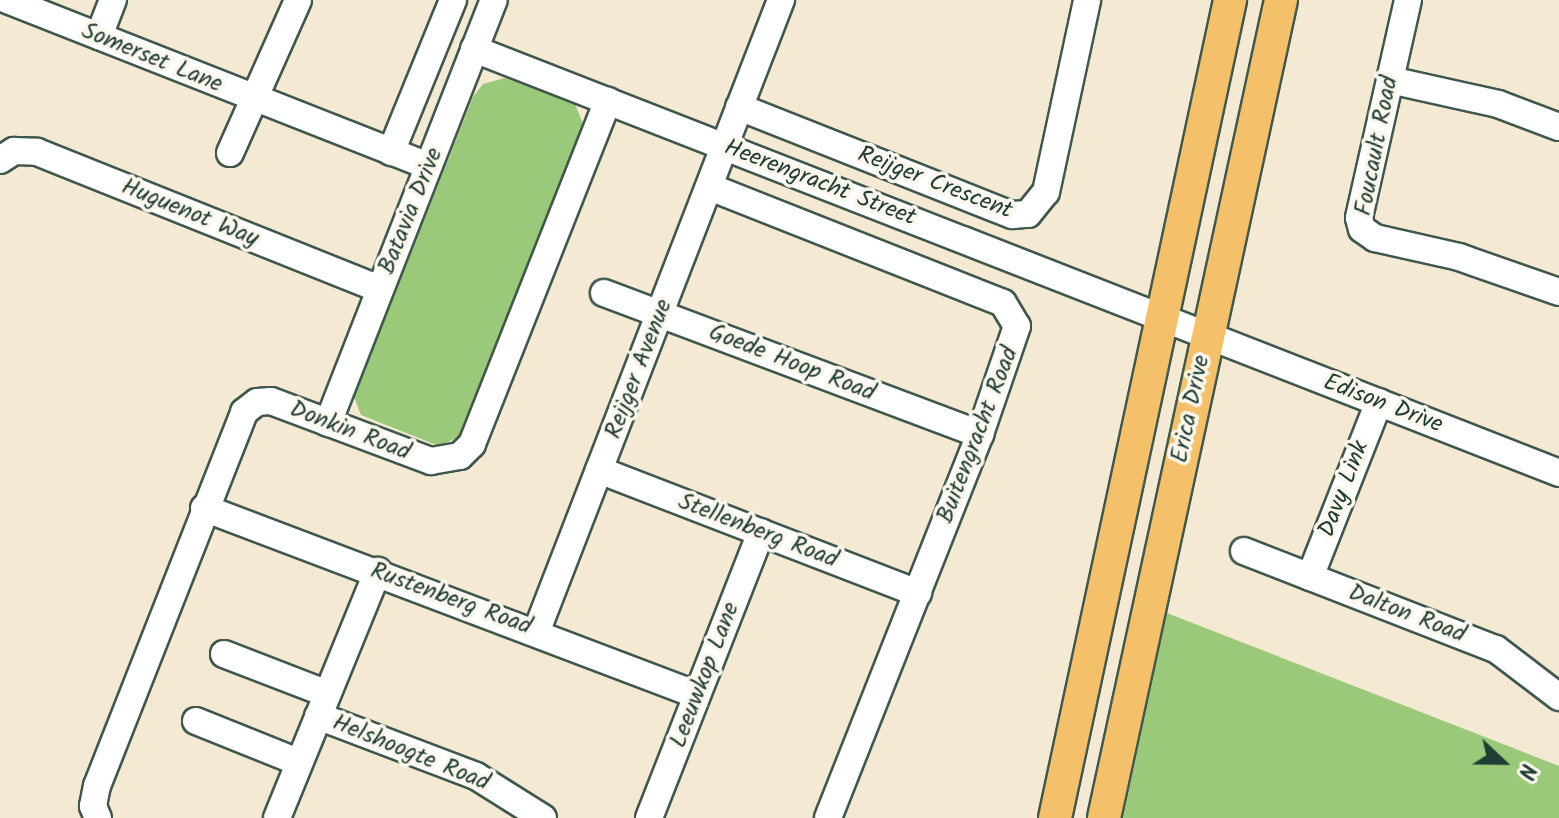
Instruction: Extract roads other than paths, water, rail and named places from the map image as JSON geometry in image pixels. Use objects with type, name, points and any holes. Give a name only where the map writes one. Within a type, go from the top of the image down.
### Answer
[{"type":"main road","name":"Erica Drive","points":[[1055,818],[1165,319],[1230,0]]},
{"type":"main road","name":"Erica Drive","points":[[1104,818],[1281,0]]},
{"type":"street","name":"Somerset Lane","points":[[7,0],[429,166]]},
{"type":"street","points":[[99,36],[113,0]]},
{"type":"street","points":[[253,98],[298,0]]},
{"type":"street","name":"Batavia Drive","points":[[391,152],[453,0]]},
{"type":"street","name":"Batavia Drive","points":[[328,423],[494,0]]},
{"type":"street","points":[[739,107],[781,0]]},
{"type":"street","name":"Reijger Crescent","points":[[739,107],[1012,215],[1028,214],[1046,192],[1087,0]]},
{"type":"street","name":"Foucault Road","points":[[1408,0],[1359,218],[1362,229],[1375,238],[1459,257],[1559,292]]},
{"type":"street","name":"Heerengracht Street","points":[[474,49],[1207,335]]},
{"type":"street","points":[[1390,80],[1498,104],[1559,127]]},
{"type":"street","name":"Somerset Lane","points":[[230,153],[253,98]]},
{"type":"street","name":"Donkin Road","points":[[98,818],[93,806],[97,786],[204,508],[248,407],[271,401],[431,461],[443,462],[465,451],[608,101]]},
{"type":"street","name":"Reijger Avenue","points":[[537,630],[739,107]]},
{"type":"street","name":"Huguenot Way","points":[[0,160],[14,151],[37,152],[380,289]]},
{"type":"street","name":"Buitengracht Road","points":[[710,187],[1009,307],[1017,329],[980,434],[828,818]]},
{"type":"street","name":"Goede Hoop Road","points":[[604,293],[980,434]]},
{"type":"street","name":"Edison Drive","points":[[1207,335],[1559,473]]},
{"type":"street","name":"Davy Link","points":[[1310,577],[1379,402]]},
{"type":"street","name":"Stellenberg Road","points":[[599,470],[918,593]]},
{"type":"street","name":"Rustenberg Road","points":[[204,508],[537,630],[697,695]]},
{"type":"street","name":"Leeuwkop Lane","points":[[649,818],[761,532]]},
{"type":"street","name":"Dalton Road","points":[[1244,551],[1496,649],[1559,697]]},
{"type":"street","points":[[277,818],[378,571]]},
{"type":"street","name":"Helshoogte Road","points":[[224,654],[476,776],[543,818]]},
{"type":"street","points":[[196,721],[298,762]]}]
